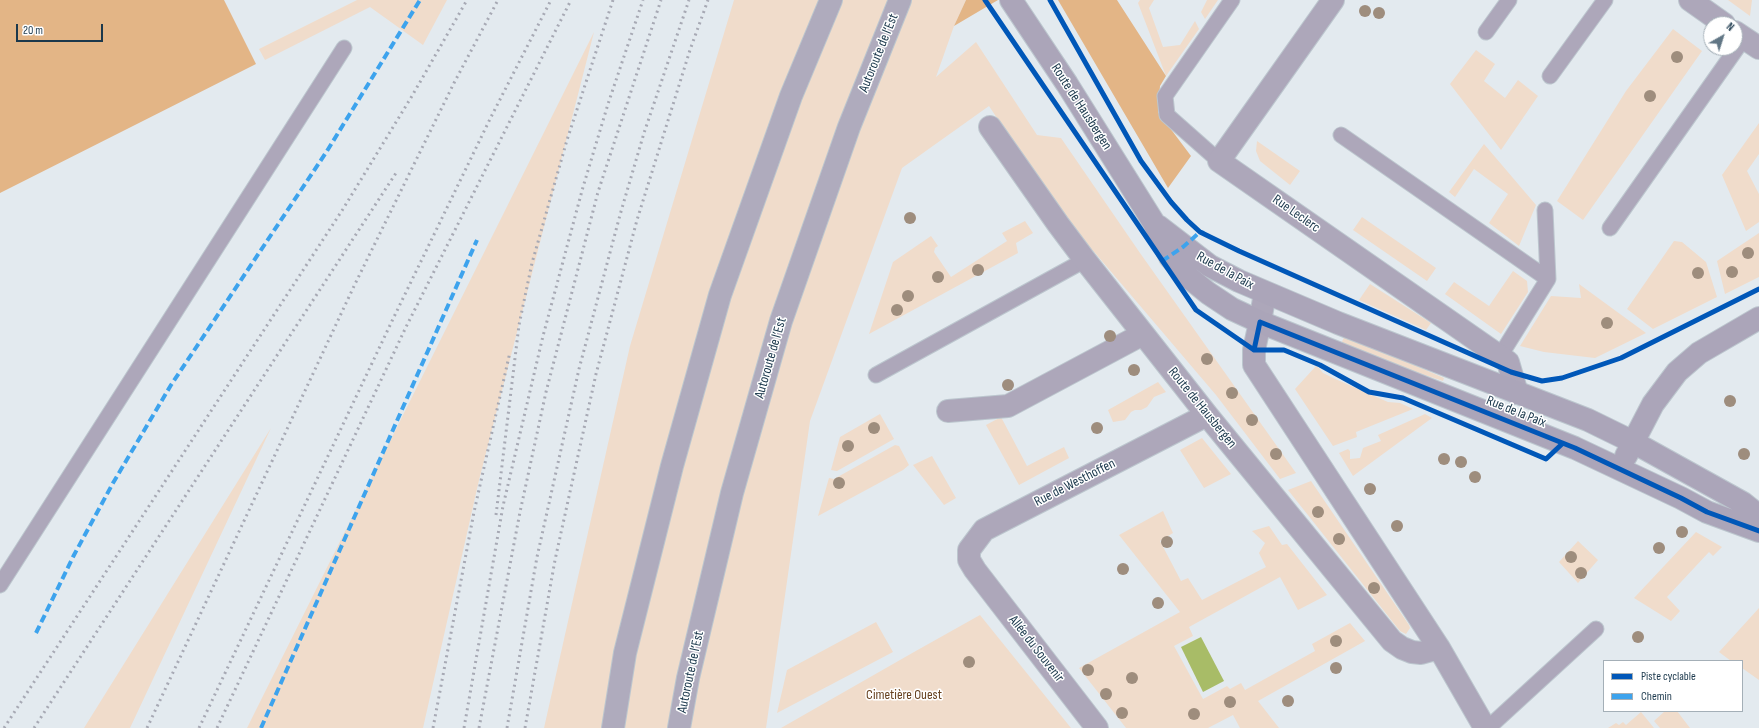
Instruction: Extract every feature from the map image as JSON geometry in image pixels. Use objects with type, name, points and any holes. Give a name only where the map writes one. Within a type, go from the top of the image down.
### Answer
[{"type":"highway","points":[[614,728],[627,645],[672,466],[720,295],[791,96],[831,0]]},
{"type":"highway","name":"Autoroute de l’Est","points":[[679,728],[688,678],[732,493],[781,321],[849,127],[900,0]]},
{"type":"street","name":"Route de Hausbergen","points":[[1011,0],[1067,84],[1152,219]]},
{"type":"street","points":[[1219,161],[1333,0]]},
{"type":"street","points":[[1690,0],[1713,16]]},
{"type":"street","name":"Route de Hausbergen","points":[[990,127],[1085,260],[1207,416],[1392,641],[1402,648],[1412,652],[1421,652],[1439,648]]},
{"type":"street","name":"Rue Leclerc","points":[[1219,161],[1508,362],[1517,393]]},
{"type":"street","name":"Rue de la Paix","points":[[1152,219],[1210,266],[1265,293],[1338,323],[1588,420],[1633,442],[1743,503],[1759,516]]},
{"type":"street","name":"Rue de la Paix","points":[[1152,219],[1170,257],[1187,276],[1208,293],[1232,309],[1260,322],[1575,448],[1681,498],[1707,512],[1759,531]]},
{"type":"street","points":[[1265,293],[1254,350],[1254,365],[1439,648],[1485,728]]},
{"type":"street","points":[[1620,469],[1654,404],[1676,372],[1699,353],[1759,318]]},
{"type":"street","points":[[948,411],[1008,406],[1143,334]]},
{"type":"street","name":"Rue de Westhoffen","points":[[975,570],[969,560],[969,550],[984,530],[1207,416]]},
{"type":"street","name":"Allée du Souvenir","points":[[975,570],[1097,728]]},
{"type":"lane","points":[[1219,161],[1167,115],[1165,96],[1232,0]]},
{"type":"lane","points":[[1486,32],[1509,0]]},
{"type":"lane","points":[[1550,76],[1605,0]]},
{"type":"lane","points":[[1610,228],[1746,39]]},
{"type":"lane","points":[[0,585],[344,48]]},
{"type":"lane","points":[[1341,135],[1548,279]]},
{"type":"lane","points":[[1500,356],[1548,279],[1545,210]]},
{"type":"lane","points":[[876,375],[1085,260]]},
{"type":"lane","points":[[1488,728],[1596,629]]},
{"type":"green space","points":[[357,0],[447,0],[423,45],[370,7],[265,60],[259,49]]},
{"type":"green space","points":[[734,0],[966,0],[954,26],[936,77],[976,42],[1037,135],[1061,138],[1140,253],[1296,473],[1280,479],[1216,395],[1096,254],[1067,223],[989,106],[902,168],[810,421],[766,728],[544,728],[630,346]]},
{"type":"green space","points":[[1140,0],[1154,0],[1149,8],[1163,47],[1180,45],[1195,21],[1199,29],[1166,76],[1138,3]]},
{"type":"green space","points":[[1207,0],[1218,0],[1205,19],[1201,12]]},
{"type":"green space","points":[[1728,0],[1752,0],[1750,16]]},
{"type":"green space","points":[[1673,29],[1702,51],[1583,220],[1557,201],[1626,91]]},
{"type":"green space","points":[[594,32],[479,480],[423,728],[247,728]]},
{"type":"green space","points":[[1476,50],[1495,64],[1484,81],[1505,98],[1518,80],[1538,96],[1501,150],[1450,84]]},
{"type":"green space","points":[[1759,123],[1759,154],[1747,171],[1759,194],[1759,222],[1746,231],[1722,175]]},
{"type":"green space","points":[[1257,141],[1300,171],[1290,185],[1260,161],[1256,151]]},
{"type":"green space","points":[[1484,144],[1536,205],[1519,246],[1489,223],[1508,194],[1474,169],[1455,197],[1449,192]]},
{"type":"green space","points":[[1362,217],[1436,268],[1427,281],[1353,230]]},
{"type":"green space","points":[[1025,221],[1033,233],[1016,243],[1018,253],[869,334],[893,262],[931,236],[938,246],[935,248],[934,252],[951,277],[1007,241],[1002,233]]},
{"type":"green space","points":[[1759,233],[1759,277],[1725,294],[1717,261]]},
{"type":"green space","points":[[1674,241],[1682,242],[1706,262],[1717,297],[1653,329],[1627,309]]},
{"type":"green space","points":[[1513,271],[1527,281],[1528,292],[1501,334],[1445,294],[1454,282],[1489,306]]},
{"type":"green space","points":[[1370,284],[1431,323],[1426,330],[1359,300]]},
{"type":"green space","points":[[1579,284],[1646,333],[1595,358],[1544,352],[1520,346],[1551,296],[1581,298]]},
{"type":"green space","points":[[1345,335],[1444,378],[1443,381],[1381,361],[1341,344]]},
{"type":"green space","points":[[1316,366],[1323,373],[1333,378],[1388,402],[1400,403],[1413,409],[1356,432],[1357,437],[1333,446],[1295,389]]},
{"type":"green space","points":[[1158,382],[1166,392],[1154,397],[1147,407],[1131,412],[1125,420],[1113,422],[1108,410]]},
{"type":"green space","points":[[880,414],[894,439],[837,471],[831,470],[840,437]]},
{"type":"green space","points":[[1425,414],[1432,418],[1353,476],[1339,453],[1348,449],[1350,451],[1350,459],[1360,458],[1363,448],[1381,441],[1378,435]]},
{"type":"green space","points":[[1001,417],[1027,466],[1064,447],[1069,458],[1019,485],[986,425]]},
{"type":"green space","points":[[271,428],[130,728],[84,728]]},
{"type":"green space","points":[[1202,438],[1231,474],[1204,488],[1180,450]]},
{"type":"green space","points":[[895,445],[899,446],[909,465],[903,470],[818,516],[829,478],[834,479]]},
{"type":"green space","points":[[932,456],[956,498],[944,505],[913,465]]},
{"type":"green space","points":[[1311,481],[1409,625],[1410,628],[1406,634],[1400,631],[1288,490]]},
{"type":"green space","points":[[1163,511],[1173,533],[1160,541],[1181,581],[1188,578],[1202,600],[1266,567],[1259,553],[1265,543],[1252,531],[1269,526],[1282,545],[1287,544],[1327,595],[1298,610],[1280,577],[1189,627],[1193,636],[1174,646],[1203,699],[1227,686],[1230,689],[1241,683],[1245,690],[1315,651],[1312,644],[1350,623],[1365,641],[1258,701],[1279,728],[1240,728],[1233,715],[1208,728],[1126,728],[1079,668],[1180,612],[1119,535]]},
{"type":"green space","points":[[1696,532],[1722,547],[1713,556],[1709,552],[1667,597],[1680,611],[1671,621],[1634,598]]},
{"type":"green space","points":[[1578,541],[1598,560],[1578,583],[1559,562]]},
{"type":"green space","points":[[1759,608],[1759,680],[1743,669],[1743,660],[1730,660],[1719,652]]},
{"type":"green space","name":"Cimetière Ouest","points":[[980,615],[1071,728],[781,728],[914,652]]},
{"type":"green space","points":[[876,622],[893,652],[777,713],[787,670]]},
{"type":"green space","points":[[1641,712],[1654,728],[1608,728],[1616,723],[1619,725],[1623,722],[1626,725]]},
{"type":"green space","points":[[1664,712],[1678,712],[1690,728],[1660,728],[1654,721]]},
{"type":"shaded area","points":[[0,0],[224,0],[256,64],[0,193]]},
{"type":"shaded area","points":[[966,0],[998,0],[954,26]]},
{"type":"shaded area","points":[[1058,0],[1117,0],[1166,76],[1160,86],[1158,112],[1191,156],[1168,188]]},
{"type":"shaded area","points":[[1201,637],[1224,681],[1203,692],[1181,647]]},
{"type":"railway","points":[[4,728],[343,209],[412,96],[467,0]]},
{"type":"railway","points":[[147,728],[355,284],[454,83],[498,0]]},
{"type":"railway","points":[[199,728],[392,321],[491,117],[551,0]]},
{"type":"railway","points":[[217,728],[406,327],[571,0]]},
{"type":"railway","points":[[496,515],[519,325],[532,263],[567,140],[613,0]]},
{"type":"railway","points":[[464,728],[503,506],[543,336],[583,187],[608,104],[643,0]]},
{"type":"railway","points":[[479,728],[520,512],[546,392],[598,192],[661,0]]},
{"type":"railway","points":[[507,728],[537,557],[579,369],[620,215],[644,133],[689,0]]},
{"type":"railway","points":[[525,728],[555,560],[596,374],[637,220],[690,50],[708,0]]},
{"type":"railway","points":[[34,728],[396,173]]},
{"type":"railway","points":[[433,728],[474,512],[510,352]]},
{"type":"marked path","points":[[36,633],[74,555],[113,483],[171,385],[327,151],[420,0]]},
{"type":"marked path","points":[[1162,261],[1183,247],[1200,232],[1204,233]]},
{"type":"marked path","points":[[261,728],[477,240]]},
{"type":"cycle path","points":[[985,0],[1196,310],[1254,350],[1284,350],[1320,365],[1369,392],[1403,398],[1546,459],[1562,444]]},
{"type":"cycle path","points":[[1050,0],[1141,161],[1171,202],[1200,232],[1239,251],[1511,372],[1542,381],[1562,378],[1621,358],[1759,289]]},
{"type":"cycle path","points":[[1254,350],[1260,322],[1575,448],[1681,498],[1707,512],[1759,531]]}]
